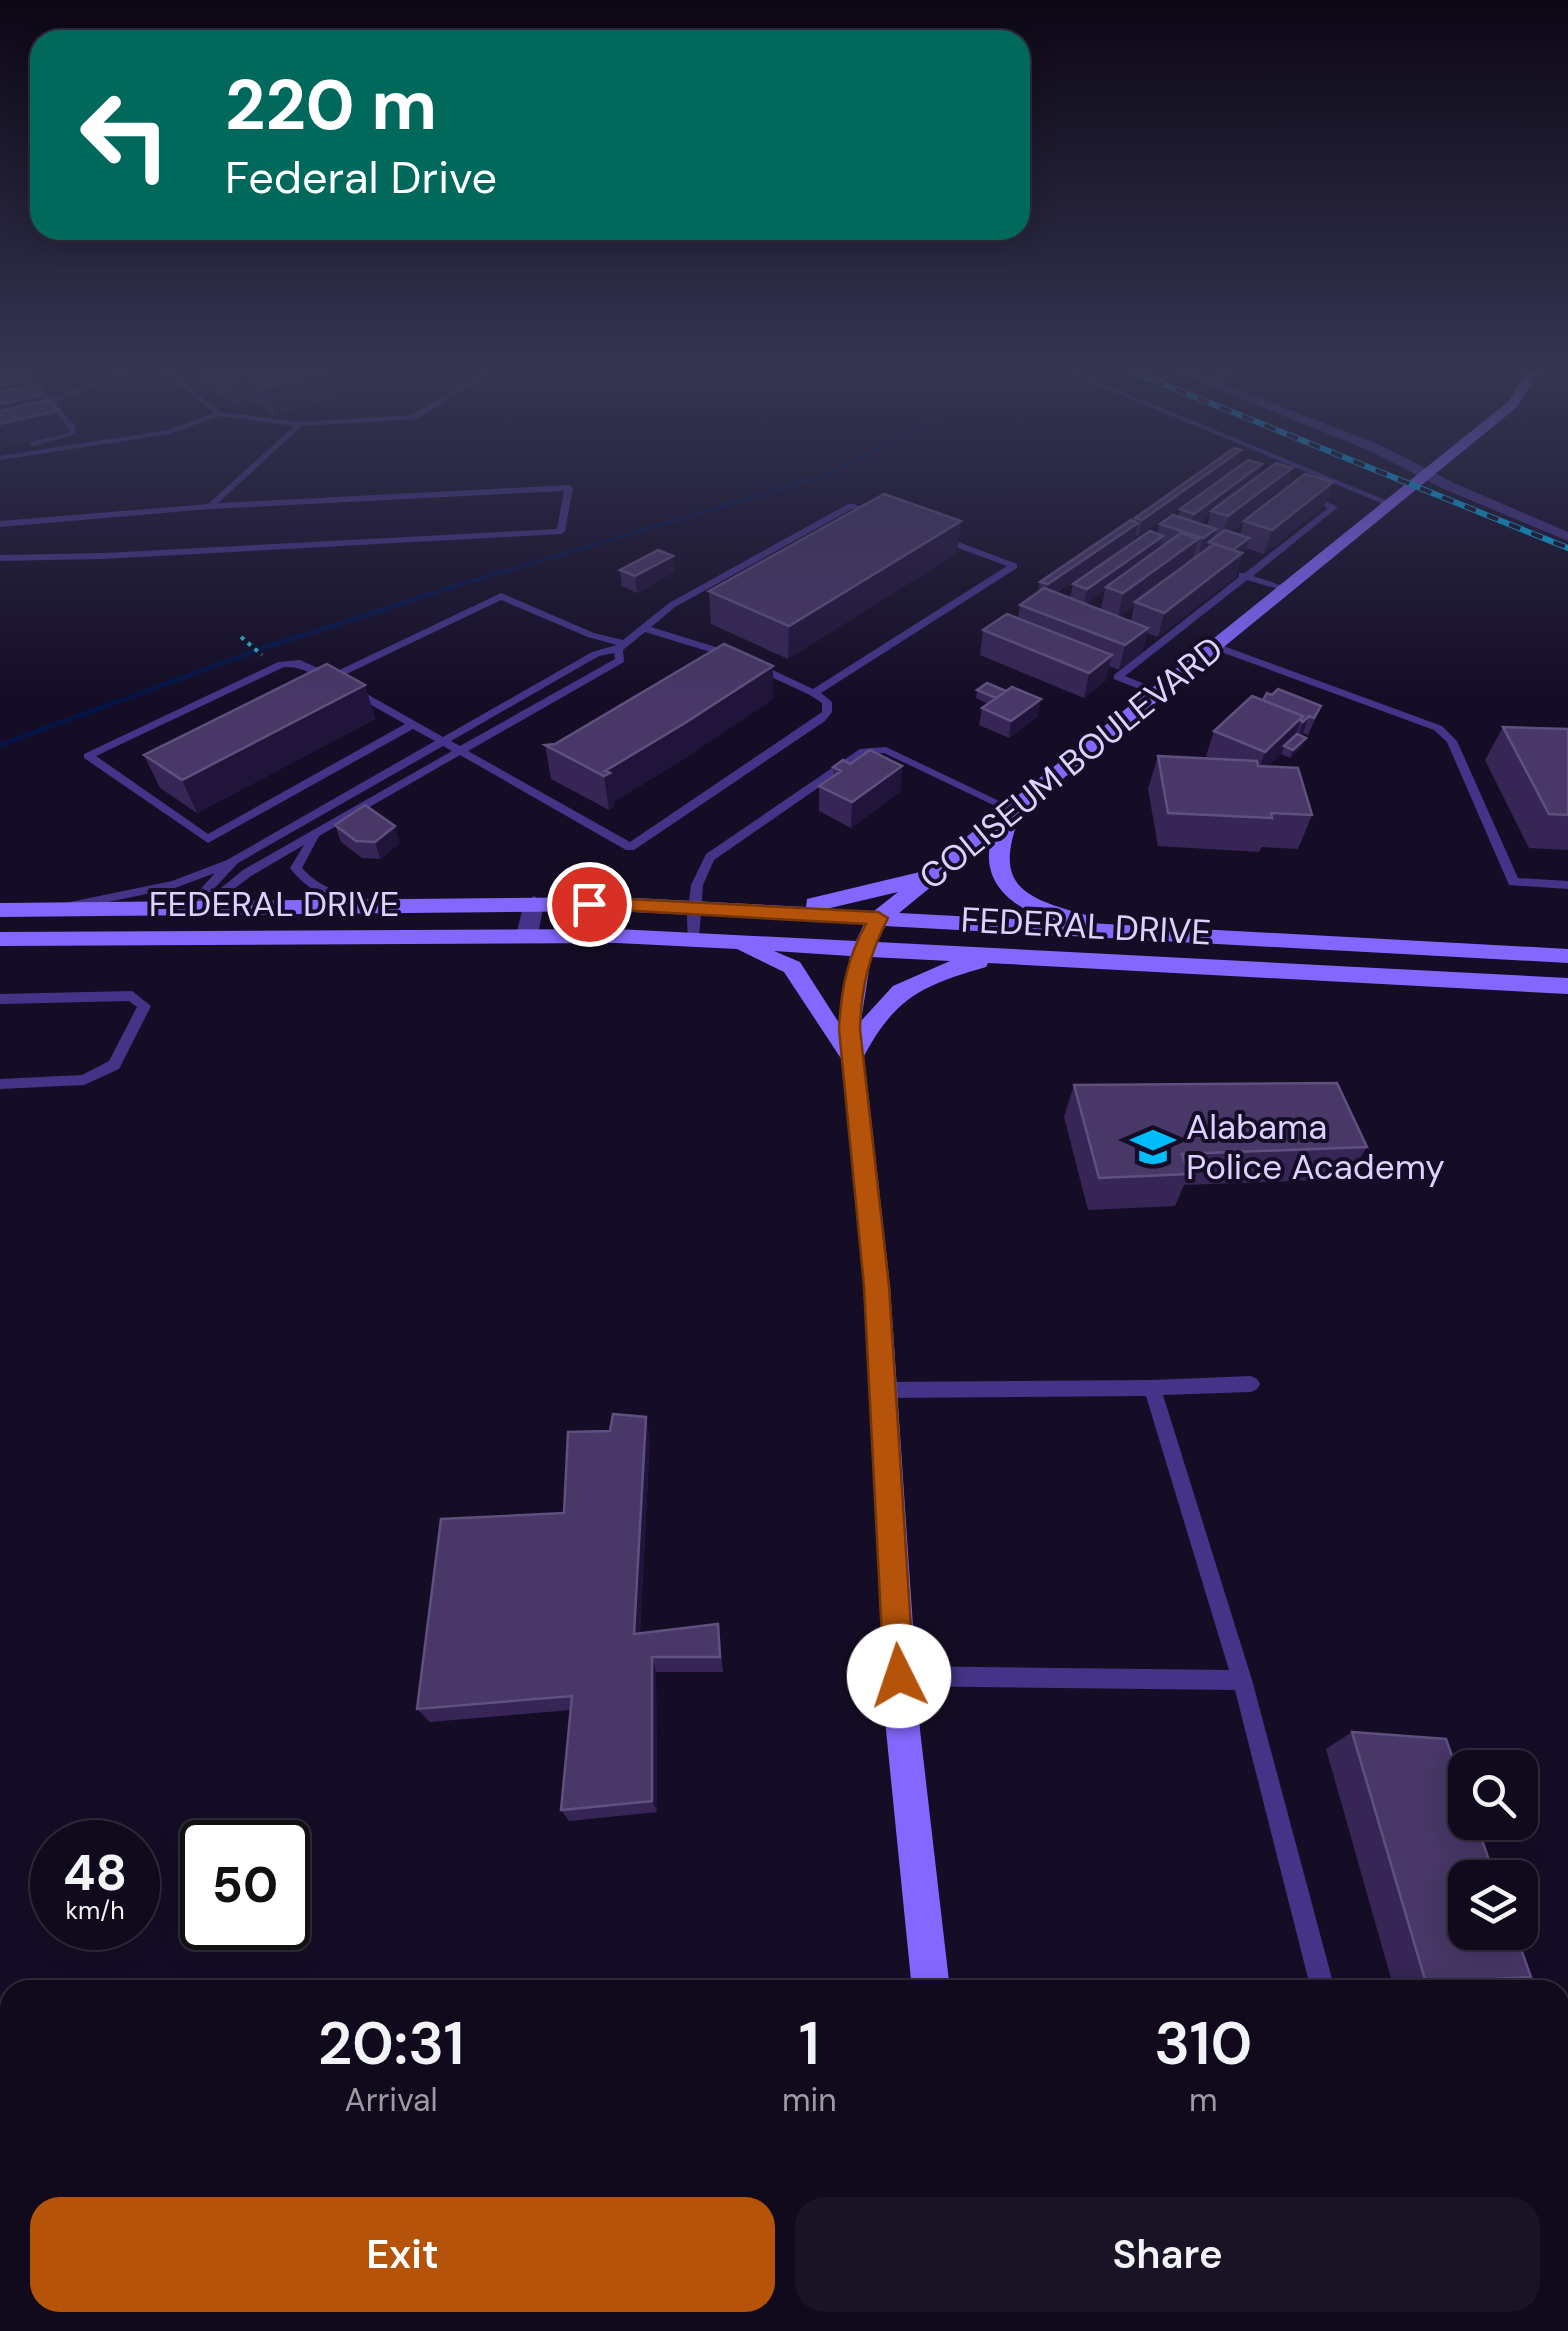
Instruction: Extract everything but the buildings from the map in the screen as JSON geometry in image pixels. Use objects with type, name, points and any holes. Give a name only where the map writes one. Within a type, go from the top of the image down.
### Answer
[{"type":"main road","name":"COLISEUM BOULEVARD","points":[[930,1980],[899,1676],[877,1286],[852,1058],[849,1009],[864,946],[878,918],[1420,480]]},
{"type":"main road","points":[[1012,810],[998,866],[1006,883],[1029,903],[1064,918],[1168,934],[1568,956]]},
{"type":"main road","points":[[774,911],[877,892],[936,872]]},
{"type":"main road","name":"FEDERAL DRIVE","points":[[0,910],[534,903],[693,906],[1168,934]]},
{"type":"main road","points":[[191,937],[205,906]]},
{"type":"main road","name":"FEDERAL DRIVE","points":[[0,939],[527,935],[701,939],[1568,986]]},
{"type":"main road","points":[[701,939],[754,951],[792,967],[818,1013],[852,1058],[870,1021],[905,986],[944,969],[1017,955]]},
{"type":"street","points":[[1439,480],[1568,537]]},
{"type":"street","points":[[527,935],[534,903]]},
{"type":"lane","points":[[210,506],[239,480]]},
{"type":"lane","points":[[1254,490],[1267,480]]},
{"type":"lane","points":[[1118,677],[1334,508],[1270,480]]},
{"type":"lane","points":[[1332,480],[1391,504]]},
{"type":"lane","points":[[0,524],[210,506],[569,488],[562,531],[0,558]]},
{"type":"lane","points":[[1282,502],[1296,491]]},
{"type":"lane","points":[[57,909],[174,884],[234,860],[596,654],[622,646],[672,605],[851,506],[888,519]]},
{"type":"lane","points":[[814,693],[1014,566],[924,532]]},
{"type":"lane","points":[[1232,572],[1286,590]]},
{"type":"lane","points":[[331,678],[501,596],[622,646]]},
{"type":"lane","points":[[413,724],[208,838],[88,756],[282,664],[300,664],[331,678],[460,750],[630,847],[827,712],[827,702],[814,693],[710,647],[644,628]]},
{"type":"lane","points":[[1148,636],[1163,642]]},
{"type":"lane","points":[[234,860],[203,893],[205,906],[247,874],[320,830],[620,660],[622,646]]},
{"type":"lane","points":[[1217,647],[1438,728],[1452,741],[1513,882],[1568,885]]},
{"type":"lane","points":[[1102,670],[1158,693]]},
{"type":"lane","points":[[701,939],[693,906],[700,870],[710,857],[864,751],[886,750],[1012,810]]},
{"type":"lane","points":[[320,830],[300,855],[296,868],[308,884],[330,896],[369,904]]},
{"type":"lane","points":[[0,999],[132,996],[144,1006],[114,1065],[84,1080],[0,1084]]},
{"type":"lane","points":[[882,1390],[1251,1384]]},
{"type":"lane","points":[[1152,1388],[1242,1680],[1320,1980]]},
{"type":"lane","points":[[899,1676],[1242,1680]]},
{"type":"path","points":[[241,637],[264,657]]},
{"type":"waterway","points":[[442,590],[811,480]]},
{"type":"waterway","points":[[0,745],[263,648],[450,588]]},
{"type":"railway","points":[[1400,480],[1568,548]]},
{"type":"place","name":"Alabama Police Academy","points":[[1153,1147]]},
{"type":"route","points":[[589,904],[693,906],[878,918],[864,946],[849,1009],[877,1286],[899,1676]]}]
